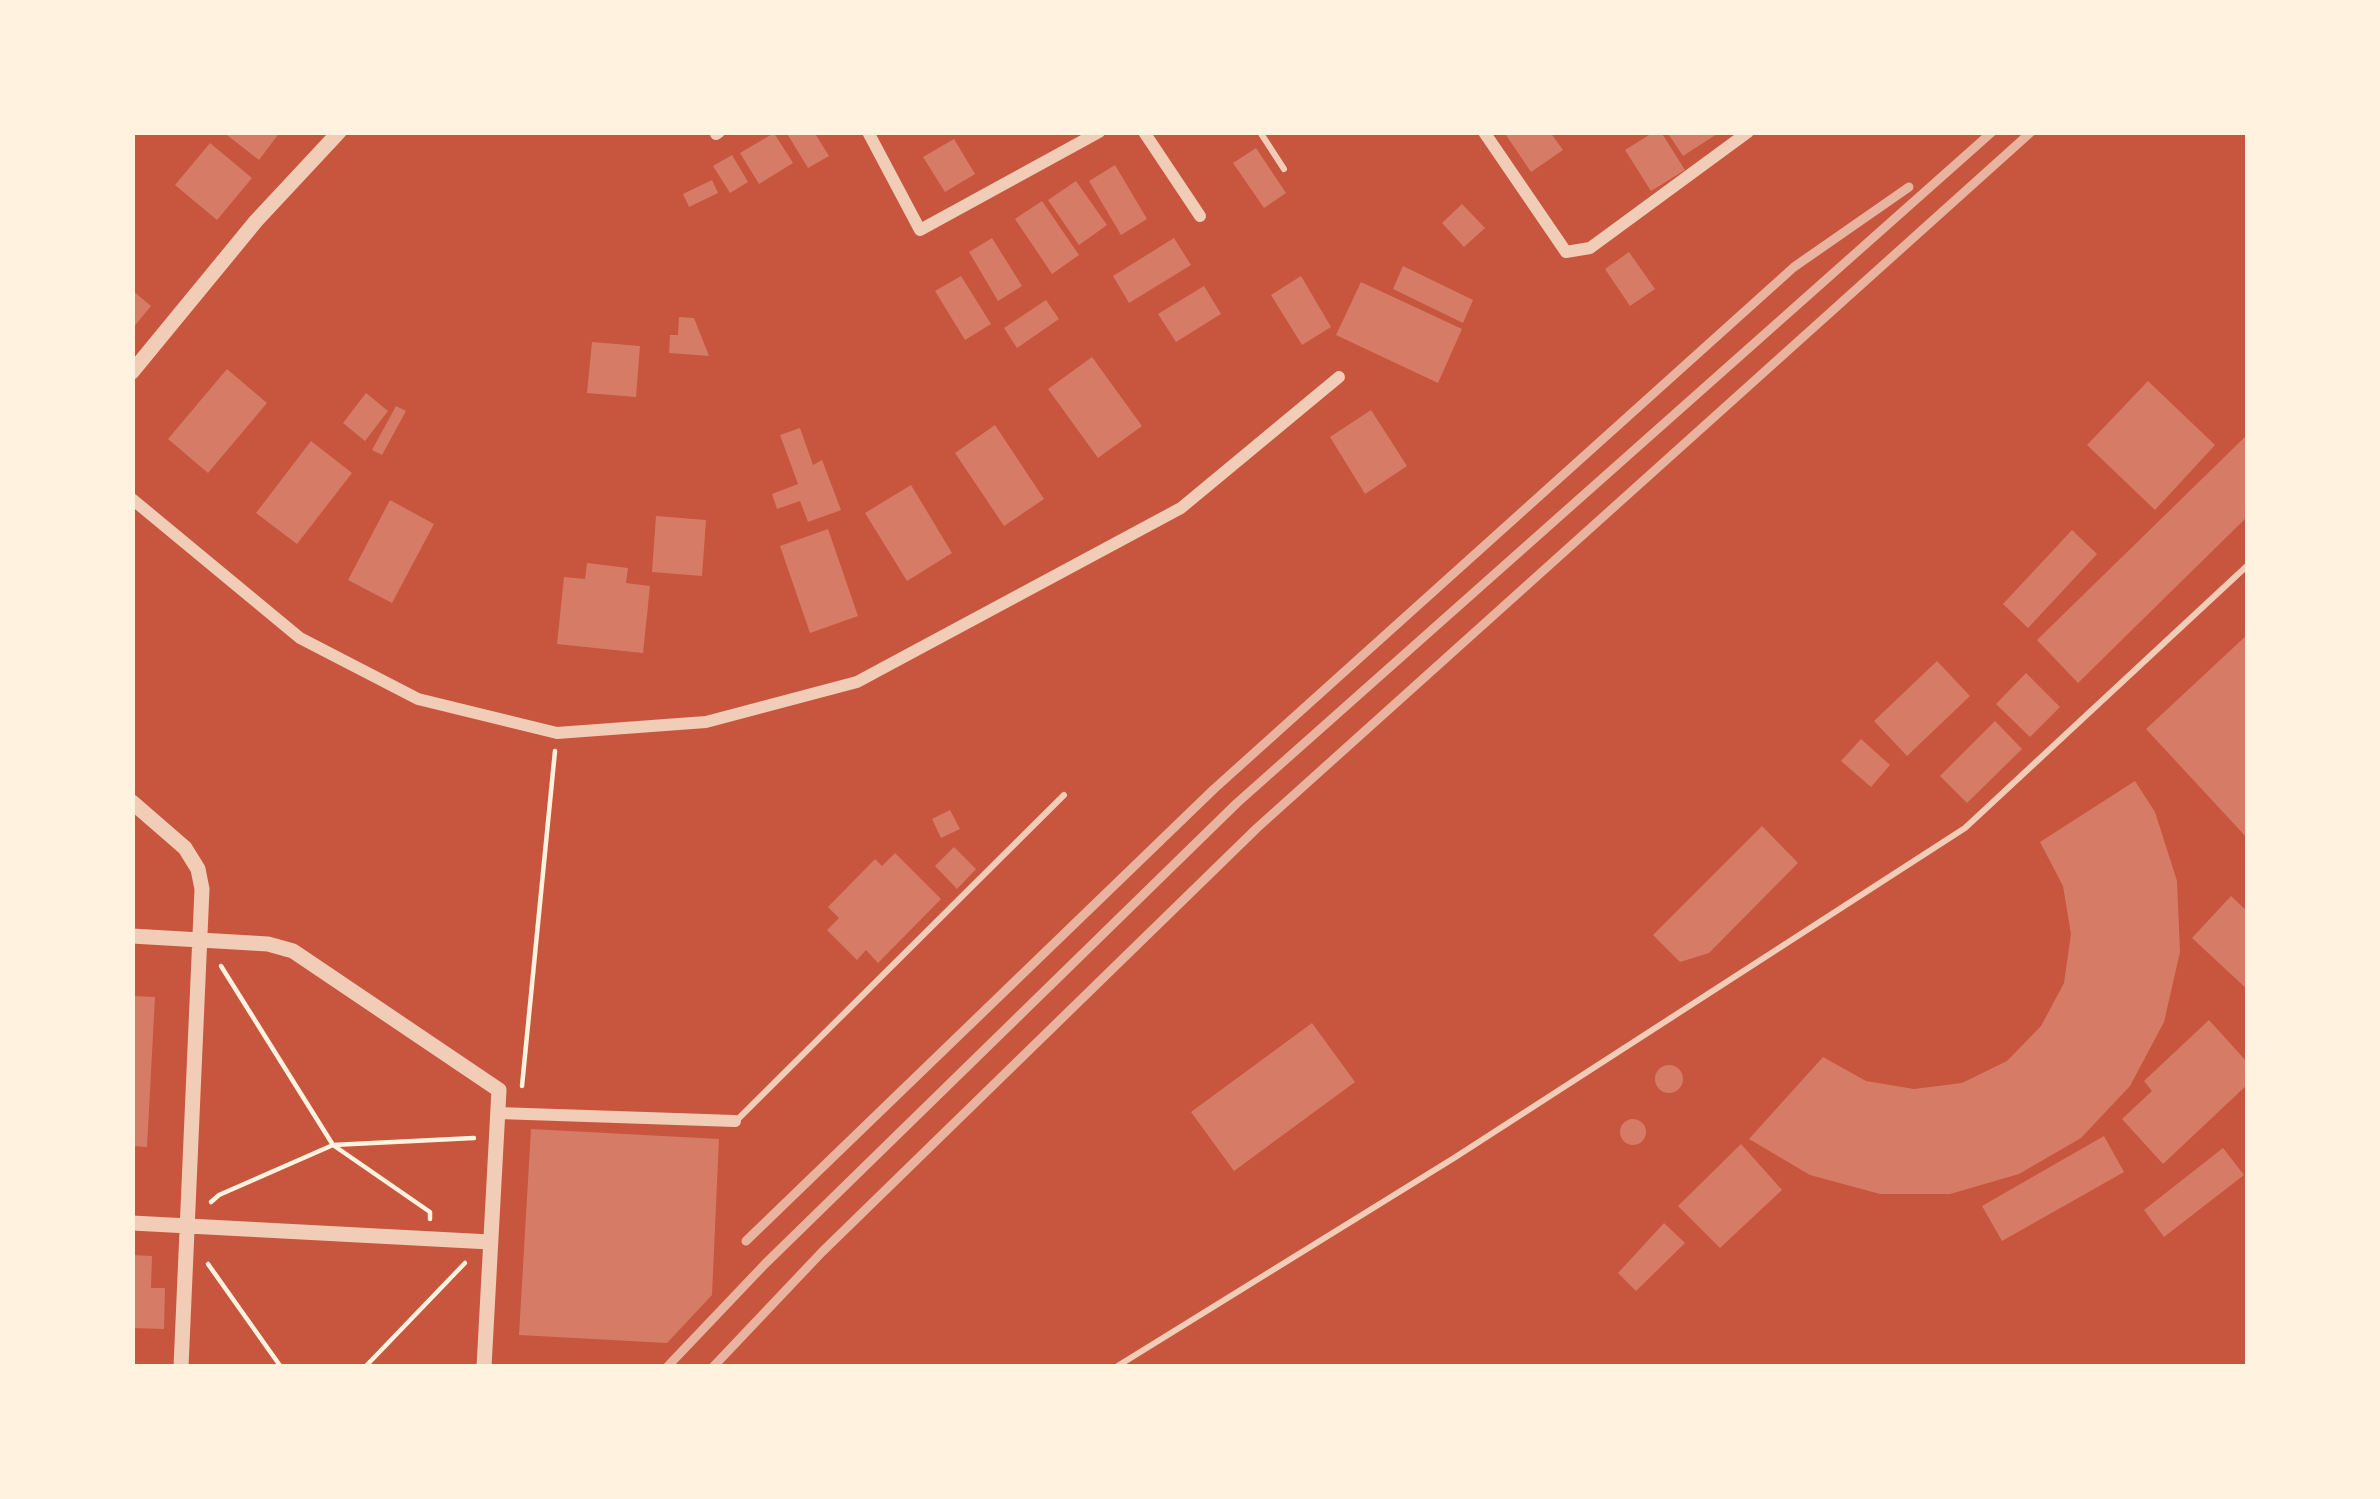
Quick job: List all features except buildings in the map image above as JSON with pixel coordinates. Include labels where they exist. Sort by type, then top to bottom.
[{"type":"street","points":[[132,372],[256,221],[339,132]]},
{"type":"street","points":[[868,132],[920,230],[1099,132]]},
{"type":"street","points":[[1144,132],[1200,216]]},
{"type":"street","points":[[1484,132],[1566,252],[1590,248],[1748,132]]},
{"type":"street","points":[[132,499],[300,638],[418,699],[557,733],[706,722],[857,682],[1181,508],[1339,377]]},
{"type":"street","points":[[132,802],[185,848],[199,868],[202,889],[181,1367]]},
{"type":"street","points":[[132,937],[268,944],[293,950],[499,1090],[484,1367]]},
{"type":"street","points":[[498,1113],[735,1121]]},
{"type":"street","points":[[132,1222],[490,1242]]},
{"type":"lane","points":[[1260,132],[1284,169]]},
{"type":"lane","points":[[1116,1367],[1454,1159],[1965,828],[2248,565]]},
{"type":"lane","points":[[735,1121],[1064,795]]},
{"type":"path","points":[[520,1114],[557,733]]},
{"type":"path","points":[[199,941],[227,972],[333,1145],[430,1212],[431,1237]]},
{"type":"path","points":[[281,1367],[203,1257],[187,1225],[219,1195],[333,1145],[496,1139]]},
{"type":"path","points":[[365,1367],[490,1242]]},
{"type":"railway","points":[[667,1367],[765,1264],[1237,803],[1992,132]]},
{"type":"railway","points":[[713,1367],[822,1252],[1257,828],[2031,132]]},
{"type":"railway","points":[[746,1241],[1214,789],[1794,267],[1909,187]]}]
